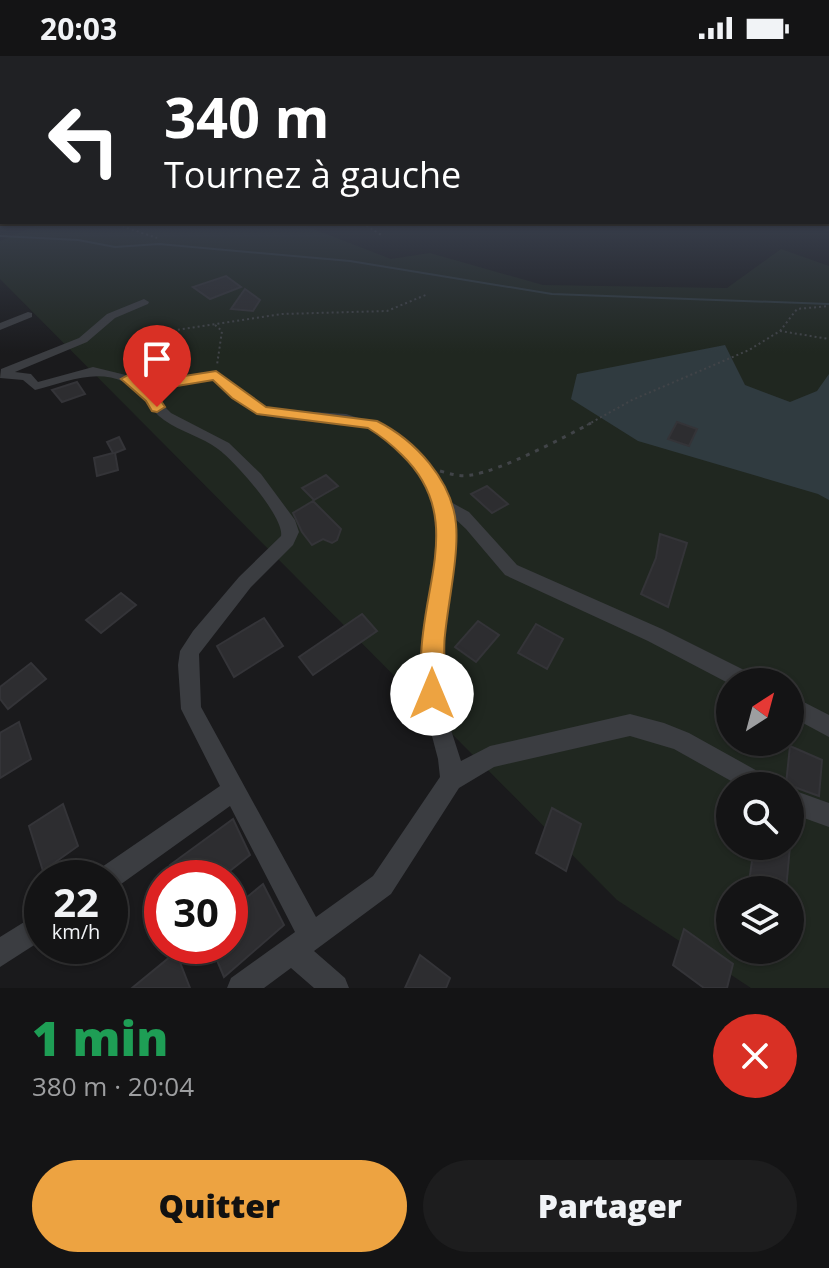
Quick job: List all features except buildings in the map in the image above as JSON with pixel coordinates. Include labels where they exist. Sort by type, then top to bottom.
[{"type":"street","points":[[0,374],[83,340],[111,316],[144,302]]},
{"type":"street","points":[[0,327],[28,315]]},
{"type":"street","points":[[0,374],[27,377],[35,386],[93,371],[165,384],[216,375],[237,395],[262,411],[371,424],[387,432],[424,467],[443,504],[447,545],[432,647],[432,694],[433,710],[450,762],[451,780]]},
{"type":"street","points":[[128,379],[152,399],[166,416],[224,446],[256,478],[289,524],[291,532],[280,550],[245,582],[190,651],[191,709],[234,790],[302,944],[335,988]]},
{"type":"street","points":[[443,504],[466,516],[499,560],[511,570],[655,635],[720,668]]},
{"type":"street","points":[[804,713],[829,726]]},
{"type":"street","points":[[241,988],[382,885],[451,780],[490,757],[630,725],[645,727],[685,744],[736,772]]},
{"type":"street","points":[[128,864],[234,790]]},
{"type":"street","points":[[804,806],[829,815]]},
{"type":"street","points":[[0,953],[24,936]]},
{"type":"path","points":[[163,332],[282,314],[387,311],[428,294]]},
{"type":"path","points":[[424,467],[458,476],[474,475],[558,441],[632,400],[749,350],[780,331],[797,309],[829,306]]},
{"type":"path","points":[[215,325],[222,331],[223,341],[216,375]]},
{"type":"path","points":[[780,331],[829,339]]},
{"type":"shaded area","points":[[0,266],[478,266],[543,285],[727,288],[757,266],[829,266],[829,988],[751,988],[617,900],[0,279]]},
{"type":"shaded area","points":[[725,345],[745,385],[790,402],[817,391],[829,374],[829,500],[818,494],[638,441],[571,399],[577,374]]},
{"type":"waterway","points":[[384,266],[552,294],[829,304]]},
{"type":"route","points":[[157,407],[154,400],[128,379],[165,384],[216,375],[237,395],[262,411],[371,424],[387,432],[424,467],[443,504],[447,527],[432,647],[432,694]]}]
